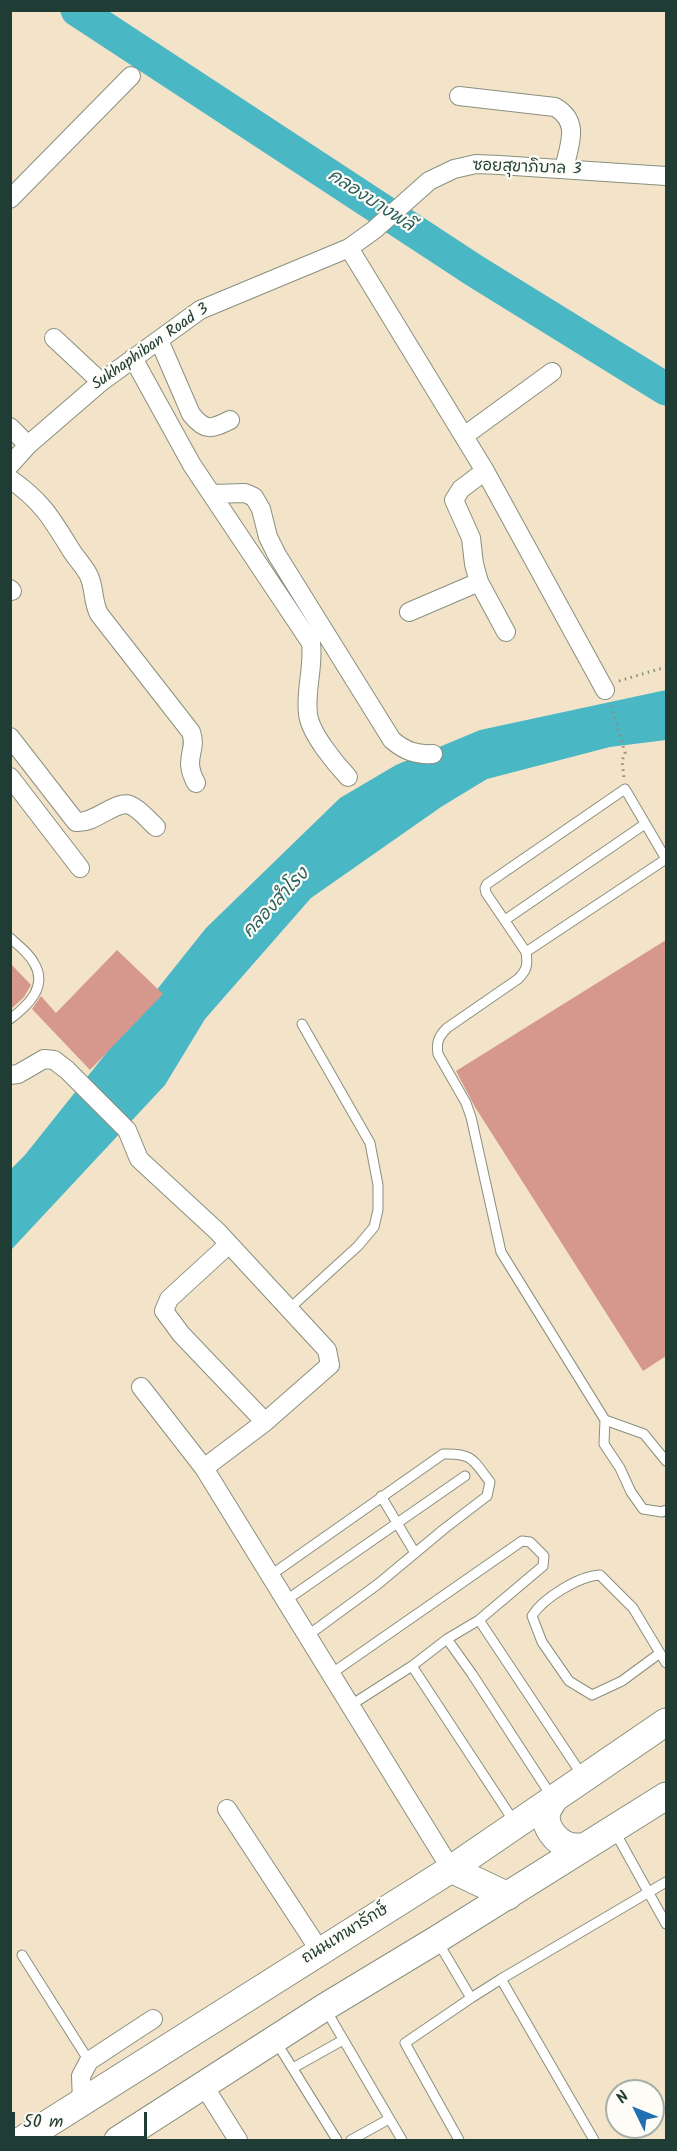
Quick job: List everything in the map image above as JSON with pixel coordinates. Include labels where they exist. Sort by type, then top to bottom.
[{"type":"main road","name":"ถนนเทพารักษ์","points":[[21,2140],[451,1869],[666,1722]]},
{"type":"main road","points":[[118,2140],[325,2007],[508,1896],[666,1796]]},
{"type":"main road","points":[[554,1799],[547,1812],[549,1827],[560,1841],[570,1846],[584,1847]]},
{"type":"main road","points":[[451,1869],[508,1896]]},
{"type":"street","points":[[10,199],[132,76]]},
{"type":"street","points":[[459,96],[555,107],[571,122],[572,131],[564,169]]},
{"type":"street","name":"ซอยสุขาภิบาล 3","points":[[374,230],[429,181],[454,169],[476,164],[666,176]]},
{"type":"street","name":"Sukhaphiban Road 3","points":[[10,465],[28,445],[101,382],[200,310],[349,248],[374,230]]},
{"type":"street","points":[[349,248],[485,471],[605,690]]},
{"type":"street","points":[[54,338],[101,382]]},
{"type":"street","points":[[159,340],[191,414],[198,423],[208,428],[215,428],[230,420]]},
{"type":"street","points":[[133,358],[192,465],[311,644],[313,657],[308,714],[312,727],[348,777]]},
{"type":"street","points":[[464,436],[552,372]]},
{"type":"street","points":[[10,427],[28,445]]},
{"type":"street","points":[[485,471],[462,489],[454,500],[471,538],[479,582],[506,632]]},
{"type":"street","points":[[10,479],[30,493],[58,527],[88,574],[95,608],[190,732],[194,745],[189,756],[189,765],[196,783]]},
{"type":"street","points":[[212,494],[245,493],[254,497],[261,509],[268,537],[281,563],[392,740],[411,752],[422,755],[433,754]]},
{"type":"street","points":[[409,612],[479,582]]},
{"type":"street","points":[[10,737],[76,822],[84,823],[123,804],[132,805],[156,827]]},
{"type":"street","points":[[10,777],[80,868]]},
{"type":"street","points":[[10,1075],[18,1074],[44,1059],[54,1060],[67,1070],[127,1130],[139,1159],[229,1244],[327,1350],[330,1365],[265,1422],[204,1468]]},
{"type":"street","points":[[229,1244],[169,1299],[164,1311],[181,1334],[265,1422]]},
{"type":"street","points":[[141,1387],[204,1468],[451,1869]]},
{"type":"street","points":[[227,1809],[320,1951]]},
{"type":"street","points":[[82,2102],[81,2076],[89,2061],[153,2019]]},
{"type":"street","points":[[204,2086],[238,2140]]},
{"type":"lane","points":[[526,952],[666,859],[625,789],[487,884],[486,893],[526,952],[528,966],[526,972],[518,979],[447,1028],[440,1036],[437,1046],[438,1054],[466,1103],[471,1117],[501,1252],[605,1420],[604,1444],[620,1468],[631,1492],[643,1509],[662,1512],[666,1510]]},
{"type":"lane","points":[[505,920],[645,824]]},
{"type":"lane","points":[[10,938],[34,962],[39,978],[37,992],[10,1019]]},
{"type":"lane","points":[[289,1309],[358,1246],[374,1227],[378,1210],[378,1185],[370,1143],[302,1024]]},
{"type":"lane","points":[[605,1420],[644,1434],[666,1461]]},
{"type":"lane","points":[[271,1575],[443,1454],[460,1454],[471,1458],[490,1482],[487,1496],[378,1584],[307,1636]]},
{"type":"lane","points":[[285,1601],[465,1476]]},
{"type":"lane","points":[[381,1496],[415,1553]]},
{"type":"lane","points":[[338,1669],[522,1540],[530,1542],[544,1556],[543,1566],[479,1620],[447,1639],[412,1666],[351,1705]]},
{"type":"lane","points":[[660,1653],[622,1681],[592,1695],[569,1681],[542,1642],[532,1616],[546,1599],[580,1581],[600,1575],[633,1608],[660,1653],[666,1663]]},
{"type":"lane","points":[[479,1620],[585,1779]]},
{"type":"lane","points":[[447,1639],[554,1799]]},
{"type":"lane","points":[[412,1666],[516,1825]]},
{"type":"lane","points":[[614,1830],[666,1924]]},
{"type":"lane","points":[[459,2140],[405,2043],[501,1979],[666,1882]]},
{"type":"lane","points":[[436,1940],[471,1998]]},
{"type":"lane","points":[[22,1955],[89,2061]]},
{"type":"lane","points":[[501,1979],[594,2140]]},
{"type":"lane","points":[[325,2007],[342,2040],[402,2140]]},
{"type":"lane","points":[[275,2040],[337,2140]]},
{"type":"lane","points":[[293,2068],[342,2040]]},
{"type":"lane","points":[[351,2140],[389,2119]]},
{"type":"path","points":[[625,789],[622,761],[625,753],[605,690],[620,680],[666,667]]},
{"type":"water","name":"คลองสำโรง","points":[[666,690],[666,740],[610,747],[487,779],[441,807],[311,898],[205,1019],[165,1085],[11,1250],[11,1169],[25,1155],[206,928],[340,798],[396,765],[480,730]]},
{"type":"building","points":[[666,940],[666,1356],[643,1371],[475,1107],[456,1071]]},
{"type":"building","points":[[117,950],[163,994],[90,1070],[32,1009],[41,996],[56,1013]]},
{"type":"building","points":[[10,963],[31,985],[24,997],[10,1010]]},
{"type":"waterway","name":"คลองบางพลี","points":[[77,10],[475,271],[666,389]]}]
